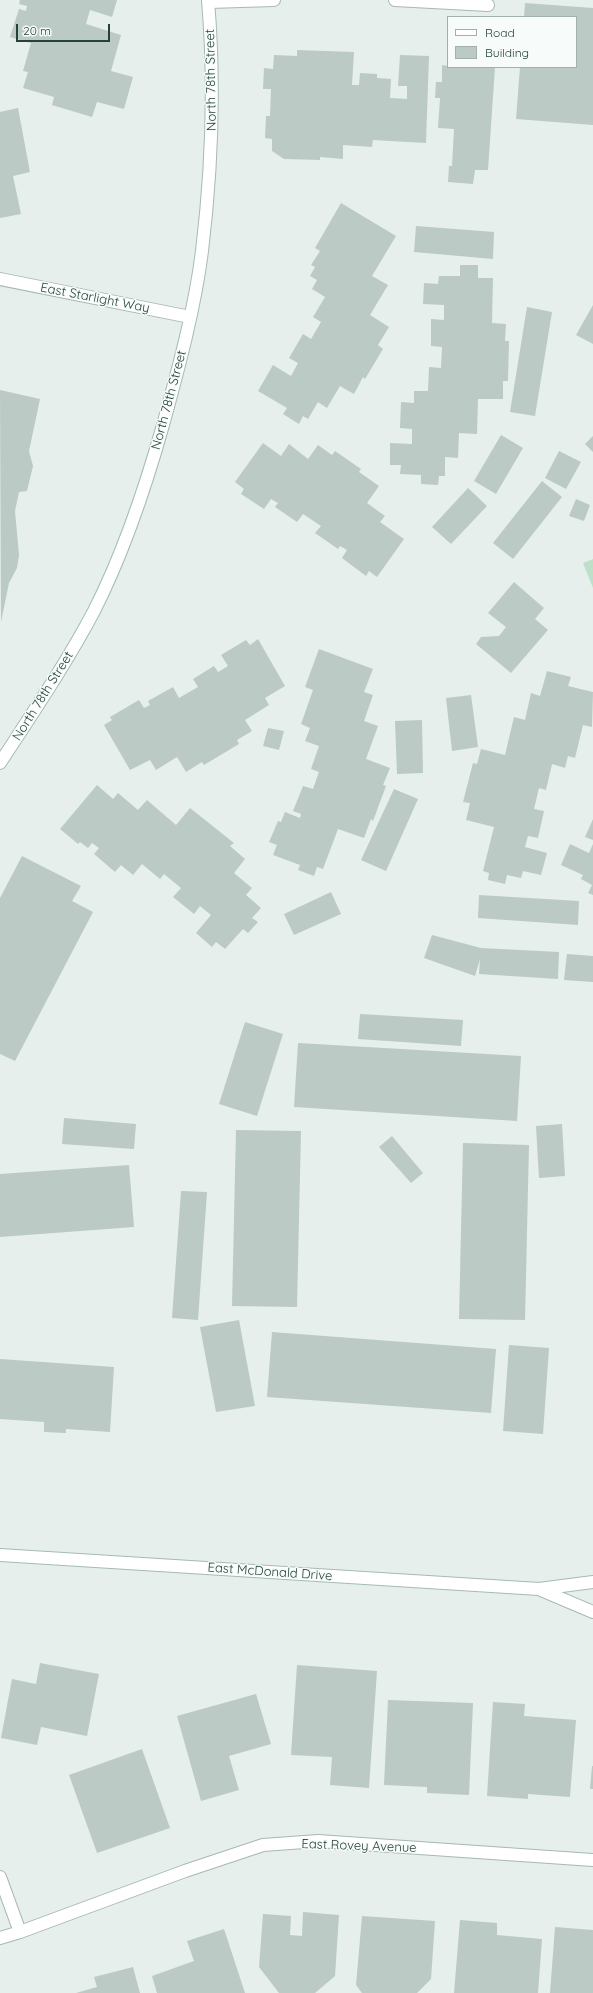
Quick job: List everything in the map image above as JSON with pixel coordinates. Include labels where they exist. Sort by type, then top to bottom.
[{"type":"street","points":[[209,1],[274,0]]},
{"type":"street","points":[[395,0],[488,4]]},
{"type":"street","name":"North 78th Street","points":[[0,763],[59,672],[90,618],[126,541],[153,462],[176,377],[190,317],[202,252],[212,138],[209,1]]},
{"type":"street","name":"East Starlight Way","points":[[0,279],[190,317]]},
{"type":"street","name":"East McDonald Drive","points":[[0,1555],[539,1589],[593,1582]]},
{"type":"street","name":"East McDonald Drive","points":[[539,1589],[593,1612]]},
{"type":"street","name":"East Rovey Avenue","points":[[0,1938],[185,1871],[263,1846],[318,1841],[593,1860]]},
{"type":"street","points":[[0,1877],[20,1932]]},
{"type":"green space","points":[[593,559],[593,588],[583,563]]},
{"type":"building","points":[[20,0],[117,0],[112,17],[90,10],[86,24],[121,35],[111,71],[133,77],[124,109],[97,102],[92,117],[52,105],[54,97],[23,88],[28,72],[23,71],[31,43],[10,37],[19,9],[26,11],[27,6],[19,4]]},
{"type":"building","points":[[525,3],[593,8],[593,125],[516,119],[520,68],[577,68],[577,16],[524,16]]},
{"type":"building","points":[[297,50],[354,52],[352,85],[359,85],[360,73],[377,74],[377,78],[391,79],[390,98],[407,99],[407,86],[398,86],[400,55],[429,56],[426,143],[373,140],[372,147],[343,145],[343,159],[320,157],[320,160],[284,159],[272,151],[272,139],[265,138],[266,116],[270,116],[271,89],[263,89],[264,68],[273,69],[274,55],[297,56]]},
{"type":"building","points":[[442,65],[447,66],[447,68],[495,68],[488,170],[475,170],[473,184],[448,182],[449,166],[452,166],[454,129],[438,128],[440,98],[435,98],[436,82],[442,82]]},
{"type":"building","points":[[18,108],[30,172],[13,176],[21,214],[0,218],[0,112]]},
{"type":"building","points":[[341,203],[396,236],[372,276],[388,285],[370,315],[389,327],[378,345],[383,349],[365,379],[363,377],[354,394],[340,386],[327,408],[318,402],[308,419],[303,416],[299,424],[283,414],[287,408],[258,391],[273,365],[291,376],[298,363],[289,358],[303,334],[311,339],[321,322],[313,317],[325,297],[312,289],[317,280],[310,276],[315,267],[311,265],[320,251],[315,248]]},
{"type":"building","points":[[416,226],[494,232],[493,259],[414,252]]},
{"type":"building","points":[[460,265],[478,265],[478,278],[493,278],[492,323],[506,324],[505,341],[509,341],[508,381],[503,381],[503,399],[478,399],[477,434],[459,433],[458,458],[445,457],[445,476],[439,476],[438,485],[421,484],[421,475],[400,474],[401,465],[390,465],[390,443],[412,444],[412,429],[400,428],[401,402],[414,403],[414,391],[428,391],[429,367],[441,368],[442,347],[431,346],[431,319],[444,320],[444,305],[423,304],[424,283],[438,284],[439,276],[460,276]]},
{"type":"building","points":[[593,305],[593,344],[576,335]]},
{"type":"building","points":[[527,307],[552,312],[535,416],[510,412]]},
{"type":"building","points":[[0,390],[40,399],[29,451],[33,466],[27,491],[19,492],[15,511],[19,555],[17,568],[9,583],[1,622]]},
{"type":"building","points":[[501,435],[523,448],[496,494],[474,481]]},
{"type":"building","points":[[593,436],[593,452],[585,444]]},
{"type":"building","points":[[263,443],[281,456],[289,444],[308,459],[318,445],[332,455],[335,451],[361,469],[359,472],[379,486],[367,503],[385,516],[380,522],[404,539],[377,577],[369,571],[366,576],[342,558],[347,550],[340,546],[338,549],[315,533],[321,526],[303,514],[297,522],[275,507],[278,503],[271,499],[264,509],[241,494],[244,489],[235,482]]},
{"type":"building","points":[[559,451],[581,462],[566,489],[545,478]]},
{"type":"building","points":[[542,481],[562,497],[513,559],[493,543]]},
{"type":"building","points":[[468,488],[487,506],[451,544],[432,527]]},
{"type":"building","points":[[576,499],[590,505],[584,521],[569,516]]},
{"type":"building","points":[[514,582],[544,608],[535,619],[548,630],[511,673],[476,644],[481,637],[499,636],[506,627],[488,613]]},
{"type":"building","points":[[258,639],[285,686],[265,698],[269,705],[245,720],[252,731],[237,740],[239,744],[204,765],[202,762],[186,772],[177,757],[156,770],[150,760],[130,770],[104,725],[112,720],[110,717],[139,700],[144,708],[150,705],[148,701],[173,687],[179,698],[198,687],[193,679],[214,666],[218,672],[228,666],[221,655],[246,640],[250,645]]},
{"type":"building","points":[[319,649],[373,669],[364,692],[373,695],[364,721],[378,726],[366,759],[390,768],[383,785],[386,786],[373,821],[371,819],[364,838],[338,829],[323,869],[317,867],[314,876],[298,870],[300,865],[273,855],[277,845],[269,842],[278,821],[281,822],[285,812],[300,818],[301,814],[293,811],[303,786],[313,789],[319,772],[311,769],[319,746],[305,741],[310,728],[301,724],[313,690],[305,687]]},
{"type":"building","points":[[547,671],[571,677],[568,686],[593,692],[592,727],[583,725],[575,758],[568,756],[565,768],[552,764],[546,790],[539,788],[534,809],[544,811],[538,838],[528,836],[525,847],[547,853],[541,875],[523,871],[521,878],[507,875],[505,884],[488,880],[489,873],[483,871],[494,827],[466,820],[470,803],[463,802],[473,763],[477,764],[481,749],[505,755],[514,717],[525,720],[531,693],[540,696]]},
{"type":"building","points":[[471,695],[478,747],[452,751],[446,698]]},
{"type":"building","points":[[422,720],[423,773],[397,774],[395,721]]},
{"type":"building","points":[[268,728],[284,731],[279,750],[263,746]]},
{"type":"building","points":[[97,785],[113,799],[118,793],[138,810],[147,800],[176,825],[190,808],[234,843],[230,846],[245,859],[234,873],[252,888],[246,895],[261,908],[252,918],[258,922],[248,933],[243,929],[225,949],[216,942],[212,947],[196,933],[211,915],[200,906],[194,914],[173,897],[181,888],[164,874],[160,879],[142,864],[133,875],[121,865],[115,872],[94,854],[99,848],[92,843],[88,848],[80,842],[78,844],[60,829]]},
{"type":"building","points":[[394,789],[418,799],[386,871],[361,860]]},
{"type":"building","points":[[593,819],[593,840],[585,837]]},
{"type":"building","points":[[570,844],[589,853],[593,844],[593,895],[588,893],[592,885],[581,879],[583,875],[561,865]]},
{"type":"building","points":[[22,856],[81,886],[72,901],[93,912],[15,1061],[0,1054],[0,898]]},
{"type":"building","points":[[331,892],[341,914],[294,935],[284,914]]},
{"type":"building","points":[[479,895],[579,901],[578,925],[478,918]]},
{"type":"building","points":[[432,935],[481,948],[559,952],[558,979],[479,974],[480,959],[475,976],[424,958]]},
{"type":"building","points":[[567,954],[593,956],[593,982],[564,980]]},
{"type":"building","points":[[360,1014],[463,1020],[461,1046],[358,1039]]},
{"type":"building","points":[[245,1022],[283,1034],[257,1116],[219,1104]]},
{"type":"building","points":[[298,1043],[521,1056],[517,1121],[294,1107]]},
{"type":"building","points":[[64,1118],[136,1124],[134,1149],[62,1144]]},
{"type":"building","points":[[562,1124],[565,1176],[539,1178],[536,1126]]},
{"type":"building","points":[[236,1130],[301,1131],[297,1307],[232,1306]]},
{"type":"building","points":[[392,1136],[423,1173],[411,1183],[379,1147]]},
{"type":"building","points":[[463,1143],[529,1145],[525,1320],[459,1319]]},
{"type":"building","points":[[129,1165],[134,1227],[0,1237],[0,1174]]},
{"type":"building","points":[[181,1191],[207,1192],[198,1320],[172,1318]]},
{"type":"building","points":[[239,1320],[255,1406],[216,1412],[200,1327]]},
{"type":"building","points":[[272,1332],[496,1349],[491,1413],[267,1397]]},
{"type":"building","points":[[509,1345],[549,1348],[543,1434],[503,1431]]},
{"type":"building","points":[[0,1359],[114,1367],[110,1432],[66,1429],[66,1433],[44,1432],[44,1422],[0,1419]]},
{"type":"building","points":[[40,1663],[99,1674],[87,1736],[41,1727],[37,1745],[1,1738],[12,1679],[36,1684]]},
{"type":"building","points":[[297,1665],[377,1671],[369,1788],[330,1785],[332,1757],[291,1755]]},
{"type":"building","points":[[256,1694],[271,1744],[229,1756],[239,1790],[201,1801],[177,1716]]},
{"type":"building","points":[[388,1700],[473,1703],[469,1795],[427,1793],[427,1787],[384,1785]]},
{"type":"building","points":[[493,1702],[525,1704],[524,1716],[576,1720],[570,1797],[528,1794],[528,1799],[487,1796]]},
{"type":"building","points":[[142,1749],[170,1828],[97,1853],[69,1775]]},
{"type":"building","points":[[592,1766],[593,1789],[590,1789]]},
{"type":"building","points":[[303,1912],[339,1915],[335,1976],[315,1993],[279,1993],[259,1967],[263,1914],[291,1916],[290,1935],[302,1936]]},
{"type":"building","points":[[362,1916],[435,1921],[431,1979],[417,1993],[362,1993],[356,1985]]},
{"type":"building","points":[[460,1920],[497,1923],[497,1935],[542,1939],[538,1993],[454,1993]]},
{"type":"building","points":[[555,1927],[593,1930],[593,1993],[550,1993]]},
{"type":"building","points":[[224,1929],[245,1993],[157,1993],[152,1976],[194,1961],[187,1941]]},
{"type":"building","points":[[133,1967],[140,1993],[76,1993],[97,1987],[94,1977]]}]
